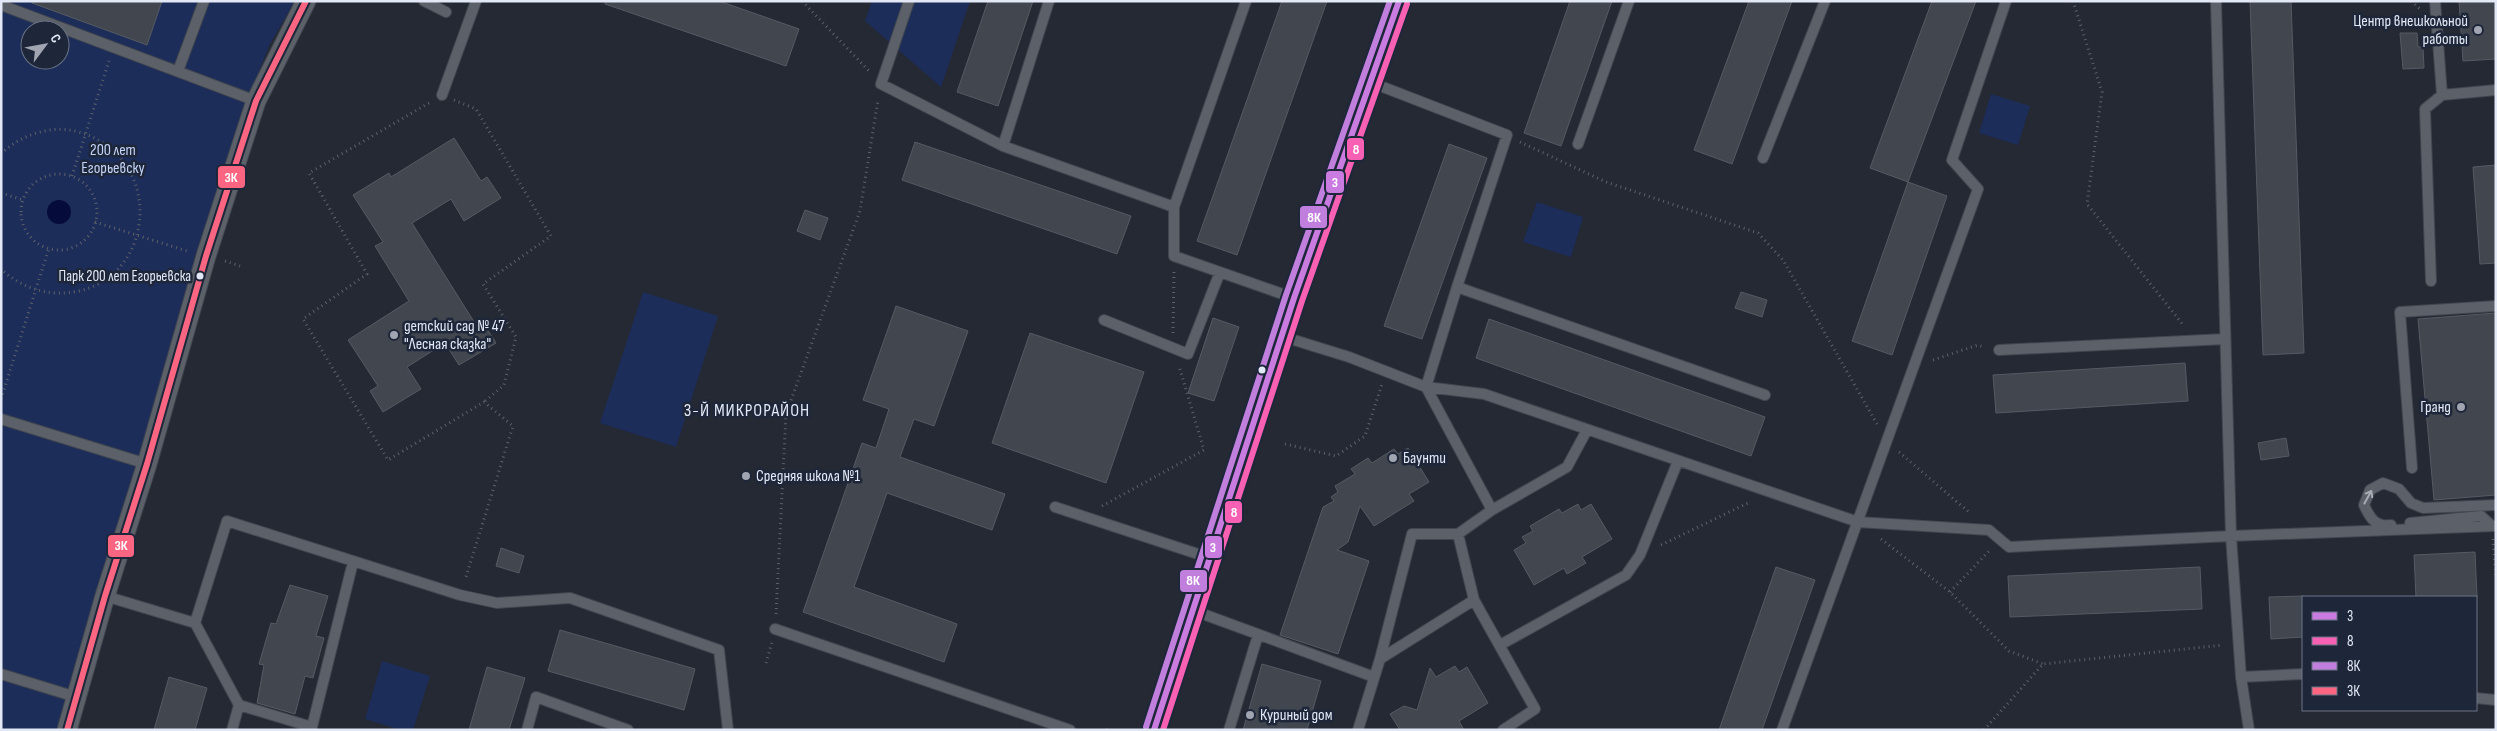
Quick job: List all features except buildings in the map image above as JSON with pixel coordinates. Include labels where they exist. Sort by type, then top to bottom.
[{"type":"street","points":[[67,730],[105,596],[147,464],[206,256],[256,101],[306,1]]},
{"type":"street","points":[[1154,730],[1281,336],[1399,1]]},
{"type":"lane","points":[[178,71],[204,1]]},
{"type":"lane","points":[[424,1],[446,12]]},
{"type":"lane","points":[[442,95],[476,1]]},
{"type":"lane","points":[[909,1],[881,84],[1003,146],[1174,207]]},
{"type":"lane","points":[[1003,146],[1049,1]]},
{"type":"lane","points":[[1246,1],[1174,207],[1174,256],[1294,298]]},
{"type":"lane","points":[[1578,144],[1629,1]]},
{"type":"lane","points":[[1764,158],[1825,1]]},
{"type":"lane","points":[[1782,730],[1978,189],[1952,160],[2006,1]]},
{"type":"lane","points":[[2216,1],[2231,536],[2241,677],[2249,730]]},
{"type":"lane","points":[[2436,1],[2442,95]]},
{"type":"lane","points":[[1,6],[113,46],[256,101]]},
{"type":"lane","points":[[1370,82],[1507,135],[1426,387],[1492,510]]},
{"type":"lane","points":[[2431,281],[2425,109],[2442,95],[2496,90]]},
{"type":"lane","points":[[1104,320],[1188,354],[1220,272]]},
{"type":"lane","points":[[1457,287],[1765,395]]},
{"type":"lane","points":[[2412,468],[2400,312],[2496,306]]},
{"type":"lane","points":[[1281,336],[1426,387],[1484,394],[1858,522],[1989,530],[2009,547],[2494,526]]},
{"type":"lane","points":[[1999,350],[2225,339]]},
{"type":"lane","points":[[1,419],[147,464]]},
{"type":"lane","points":[[1358,730],[1380,659],[1412,534],[1458,534],[1492,510],[1567,467],[1587,430]]},
{"type":"lane","points":[[1500,645],[1626,575],[1640,555],[1678,461]]},
{"type":"lane","points":[[2494,526],[2481,516],[2382,526],[2370,519],[2364,505],[2370,490],[2383,484],[2399,490],[2410,503],[2423,508],[2496,505]]},
{"type":"lane","points":[[1055,507],[1210,558]]},
{"type":"lane","points":[[195,623],[227,521],[460,595],[497,603],[570,598],[719,650],[728,730]]},
{"type":"lane","points":[[1458,534],[1474,600],[1535,709],[1503,730]]},
{"type":"lane","points":[[239,705],[312,727],[353,562]]},
{"type":"lane","points":[[105,596],[195,623],[239,705],[232,730]]},
{"type":"lane","points":[[1380,659],[1474,600]]},
{"type":"lane","points":[[1192,610],[1374,677]]},
{"type":"lane","points":[[776,629],[1070,730]]},
{"type":"lane","points":[[1229,730],[1258,635]]},
{"type":"lane","points":[[1,674],[76,697]]},
{"type":"lane","points":[[2241,677],[2302,674]]},
{"type":"lane","points":[[527,730],[536,696],[628,730]]},
{"type":"lane","points":[[2477,698],[2496,700]]},
{"type":"path","points":[[766,663],[776,629],[786,414],[860,211],[881,84],[802,1]]},
{"type":"path","points":[[2073,1],[2102,92],[2088,204],[2195,340]]},
{"type":"path","points":[[72,176],[113,46]]},
{"type":"path","points":[[442,95],[476,109],[551,236],[483,284],[516,337],[504,385],[484,402],[388,460],[303,319],[367,274],[309,173],[442,95]]},
{"type":"path","points":[[1,154],[16,142],[43,131],[64,130],[85,134],[113,150],[132,174],[141,204],[138,235],[125,261],[98,283],[78,291],[64,293],[36,290],[21,284],[1,269]]},
{"type":"path","points":[[1507,135],[1606,182],[1758,233],[1783,260],[1887,442],[1989,530]]},
{"type":"path","points":[[59,174],[72,176],[84,184],[92,195],[96,208],[95,222],[88,235],[77,244],[64,249],[49,248],[37,242],[24,226],[21,213],[23,200],[29,188],[46,176],[59,174]]},
{"type":"path","points":[[1,193],[23,200]]},
{"type":"path","points":[[95,222],[206,256]]},
{"type":"path","points":[[1,400],[49,248]]},
{"type":"path","points":[[1083,516],[1204,450],[1173,348],[1174,256]]},
{"type":"path","points":[[1914,366],[1978,345],[1999,350]]},
{"type":"path","points":[[1285,444],[1336,456],[1365,436],[1386,372]]},
{"type":"path","points":[[460,595],[513,426],[484,402]]},
{"type":"path","points":[[1640,555],[1770,492]]},
{"type":"path","points":[[1858,522],[1950,592],[2009,651],[2043,664],[2239,643]]},
{"type":"path","points":[[2494,526],[2496,578]]},
{"type":"path","points":[[1950,592],[2000,540]]},
{"type":"path","points":[[1984,730],[2043,664]]},
{"type":"green space","name":"200 лет Егорьевску","points":[[1,1],[295,1],[270,44],[241,116],[60,730],[1,730]]},
{"type":"green space","points":[[872,1],[970,1],[941,87],[865,21]]},
{"type":"green space","points":[[1991,94],[2030,106],[2018,145],[1979,133]]},
{"type":"green space","points":[[1537,202],[1583,217],[1571,257],[1523,242]]},
{"type":"green space","points":[[643,292],[718,316],[676,447],[600,423]]},
{"type":"green space","points":[[382,661],[430,676],[413,730],[401,730],[365,719]]},
{"type":"shaded area","points":[[59,200],[68,203],[71,212],[68,221],[59,224],[50,221],[47,212],[50,203]]},
{"type":"transit line","name":"3К","points":[[67,730],[105,596],[147,464],[206,256],[256,101],[306,1]]},
{"type":"transit line","name":"8К","points":[[1146,727],[1286,295],[1390,1]]},
{"type":"transit line","name":"3","points":[[1154,730],[1294,298],[1399,1]]},
{"type":"transit line","name":"8","points":[[1163,730],[1302,301],[1407,4]]},
{"type":"place","name":"Центр внешкольной работы","points":[[2478,30]]},
{"type":"place","name":"Парк 200 лет Егорьевска","points":[[200,276]]},
{"type":"place","name":"детский сад № 47 \"Лесная сказка\"","points":[[394,335]]},
{"type":"place","name":"Гранд","points":[[2461,407]]},
{"type":"place","name":"Баунти","points":[[1393,458]]},
{"type":"place","name":"Средняя школа №1","points":[[746,476]]},
{"type":"place","name":"Куриный дом","points":[[1250,715]]},
{"type":"district","name":"3-Й МИКРОРАЙОН","points":[[747,410]]}]
